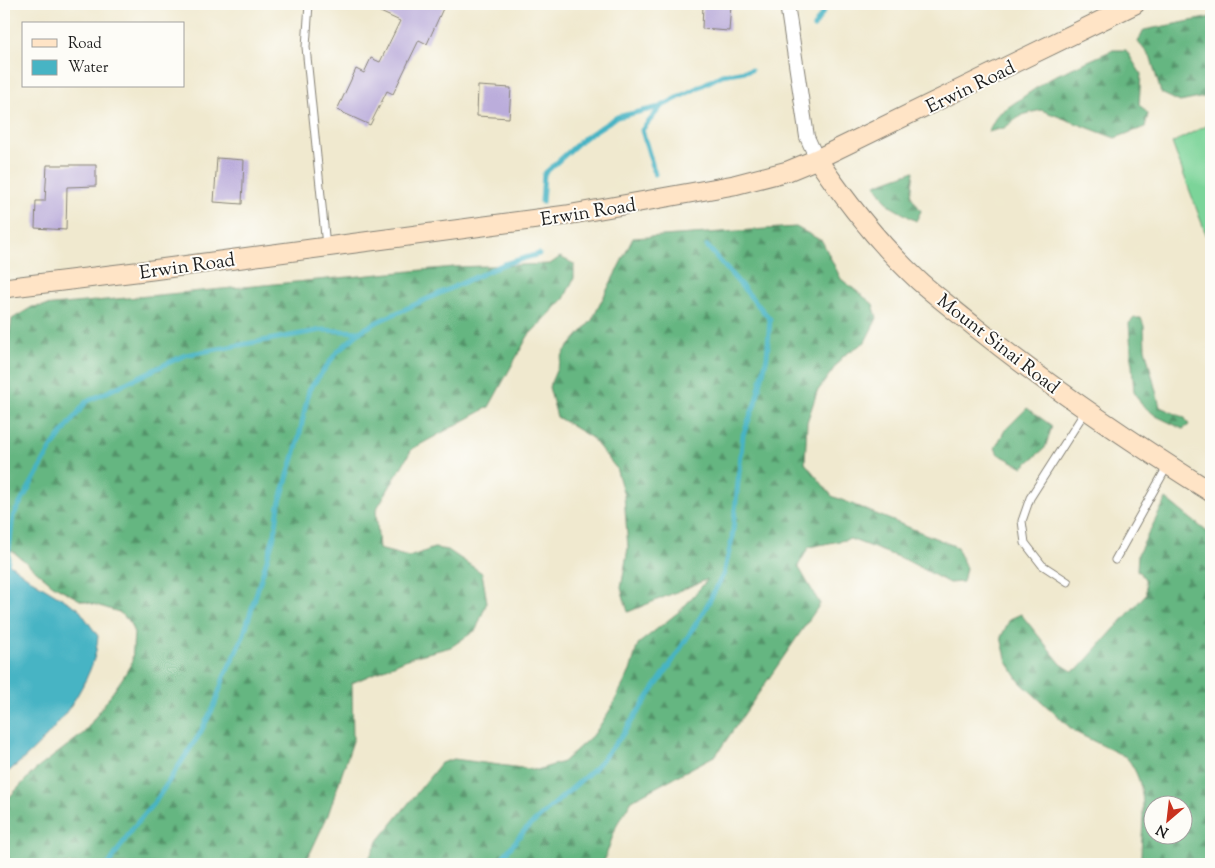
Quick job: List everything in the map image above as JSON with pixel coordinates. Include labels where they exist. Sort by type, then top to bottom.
[{"type":"main road","name":"Erwin Road","points":[[4,288],[558,217],[639,204],[763,179],[818,159],[1135,4]]},
{"type":"main road","name":"Mount Sinai Road","points":[[818,159],[846,201],[880,241],[919,281],[1004,350],[1086,409],[1211,492]]},
{"type":"street","points":[[787,4],[807,137],[818,159]]},
{"type":"lane","points":[[309,4],[306,47],[326,246]]},
{"type":"lane","points":[[1068,582],[1042,565],[1025,543],[1022,521],[1030,498],[1086,409]]},
{"type":"lane","points":[[1115,560],[1168,464]]},
{"type":"green space","points":[[1211,17],[1211,87],[1204,97],[1180,102],[1161,93],[1151,58],[1138,42],[1144,30]]},
{"type":"green space","points":[[1113,50],[1126,50],[1141,74],[1139,104],[1148,114],[1145,127],[1115,138],[1041,110],[1022,115],[1004,128],[988,132],[997,115],[1052,77]]},
{"type":"green space","points":[[1211,123],[1211,248],[1172,143]]},
{"type":"green space","points":[[914,171],[911,196],[921,211],[916,221],[890,206],[875,185]]},
{"type":"green space","points":[[796,227],[822,241],[841,279],[873,304],[877,318],[865,342],[843,356],[817,392],[807,422],[805,463],[832,496],[957,547],[966,568],[963,582],[949,583],[906,560],[850,539],[809,547],[798,566],[820,604],[716,755],[632,800],[617,824],[603,864],[366,864],[378,841],[441,763],[454,759],[537,770],[563,762],[595,733],[610,710],[630,671],[638,644],[681,610],[708,579],[628,612],[621,588],[628,548],[624,495],[616,468],[592,438],[557,417],[549,387],[564,352],[592,320],[633,238]]},
{"type":"green space","points":[[560,257],[574,264],[574,278],[564,299],[528,336],[489,407],[412,449],[376,510],[379,549],[409,557],[434,548],[448,550],[482,573],[487,602],[476,630],[451,647],[412,657],[352,683],[353,741],[328,815],[305,864],[4,864],[4,803],[34,771],[84,733],[132,662],[134,633],[129,621],[119,612],[80,600],[53,585],[4,544],[4,368],[12,319],[32,307],[454,267],[550,264]]},
{"type":"green space","points":[[1134,318],[1141,318],[1144,326],[1145,348],[1160,407],[1185,418],[1189,425],[1183,429],[1156,416],[1141,404],[1134,392],[1129,323]]},
{"type":"green space","points":[[1027,408],[1052,426],[1045,448],[1023,467],[998,454],[995,448],[1005,430]]},
{"type":"green space","points":[[1166,499],[1211,535],[1211,859],[1209,864],[1139,864],[1142,836],[1142,846],[1192,846],[1192,796],[1142,796],[1139,779],[1126,757],[1075,732],[1020,682],[1007,662],[1001,637],[1010,619],[1021,614],[1061,664],[1072,671],[1079,668],[1146,594],[1145,579],[1137,570],[1138,554]]},
{"type":"water","points":[[4,562],[7,562],[30,579],[78,608],[98,636],[93,662],[78,695],[68,710],[44,739],[4,775]]},
{"type":"building","points":[[363,4],[445,4],[427,44],[419,40],[393,94],[387,91],[370,125],[337,110],[356,69],[364,73],[371,58],[380,62],[400,21]]},
{"type":"building","points":[[703,4],[731,4],[729,31],[702,29]]},
{"type":"building","points":[[478,86],[511,88],[509,118],[477,116]]},
{"type":"building","points":[[217,158],[244,160],[242,204],[214,202]]},
{"type":"building","points":[[47,165],[96,165],[96,186],[67,187],[66,230],[35,228],[36,201],[45,201]]},
{"type":"waterway","points":[[814,27],[828,4]]},
{"type":"waterway","points":[[542,202],[544,174],[584,138],[617,117],[660,107],[722,75],[751,70]]},
{"type":"waterway","points":[[655,174],[642,130],[660,108]]},
{"type":"waterway","points":[[497,864],[524,831],[596,767],[620,738],[670,665],[704,611],[724,573],[732,539],[743,435],[756,401],[767,357],[770,319],[707,246]]},
{"type":"waterway","points":[[109,864],[132,829],[157,799],[199,735],[215,704],[224,677],[243,637],[275,533],[279,505],[298,442],[309,390],[337,352],[361,331],[504,264],[539,254]]},
{"type":"waterway","points":[[7,567],[13,516],[52,447],[86,402],[185,355],[322,330],[360,332]]}]
